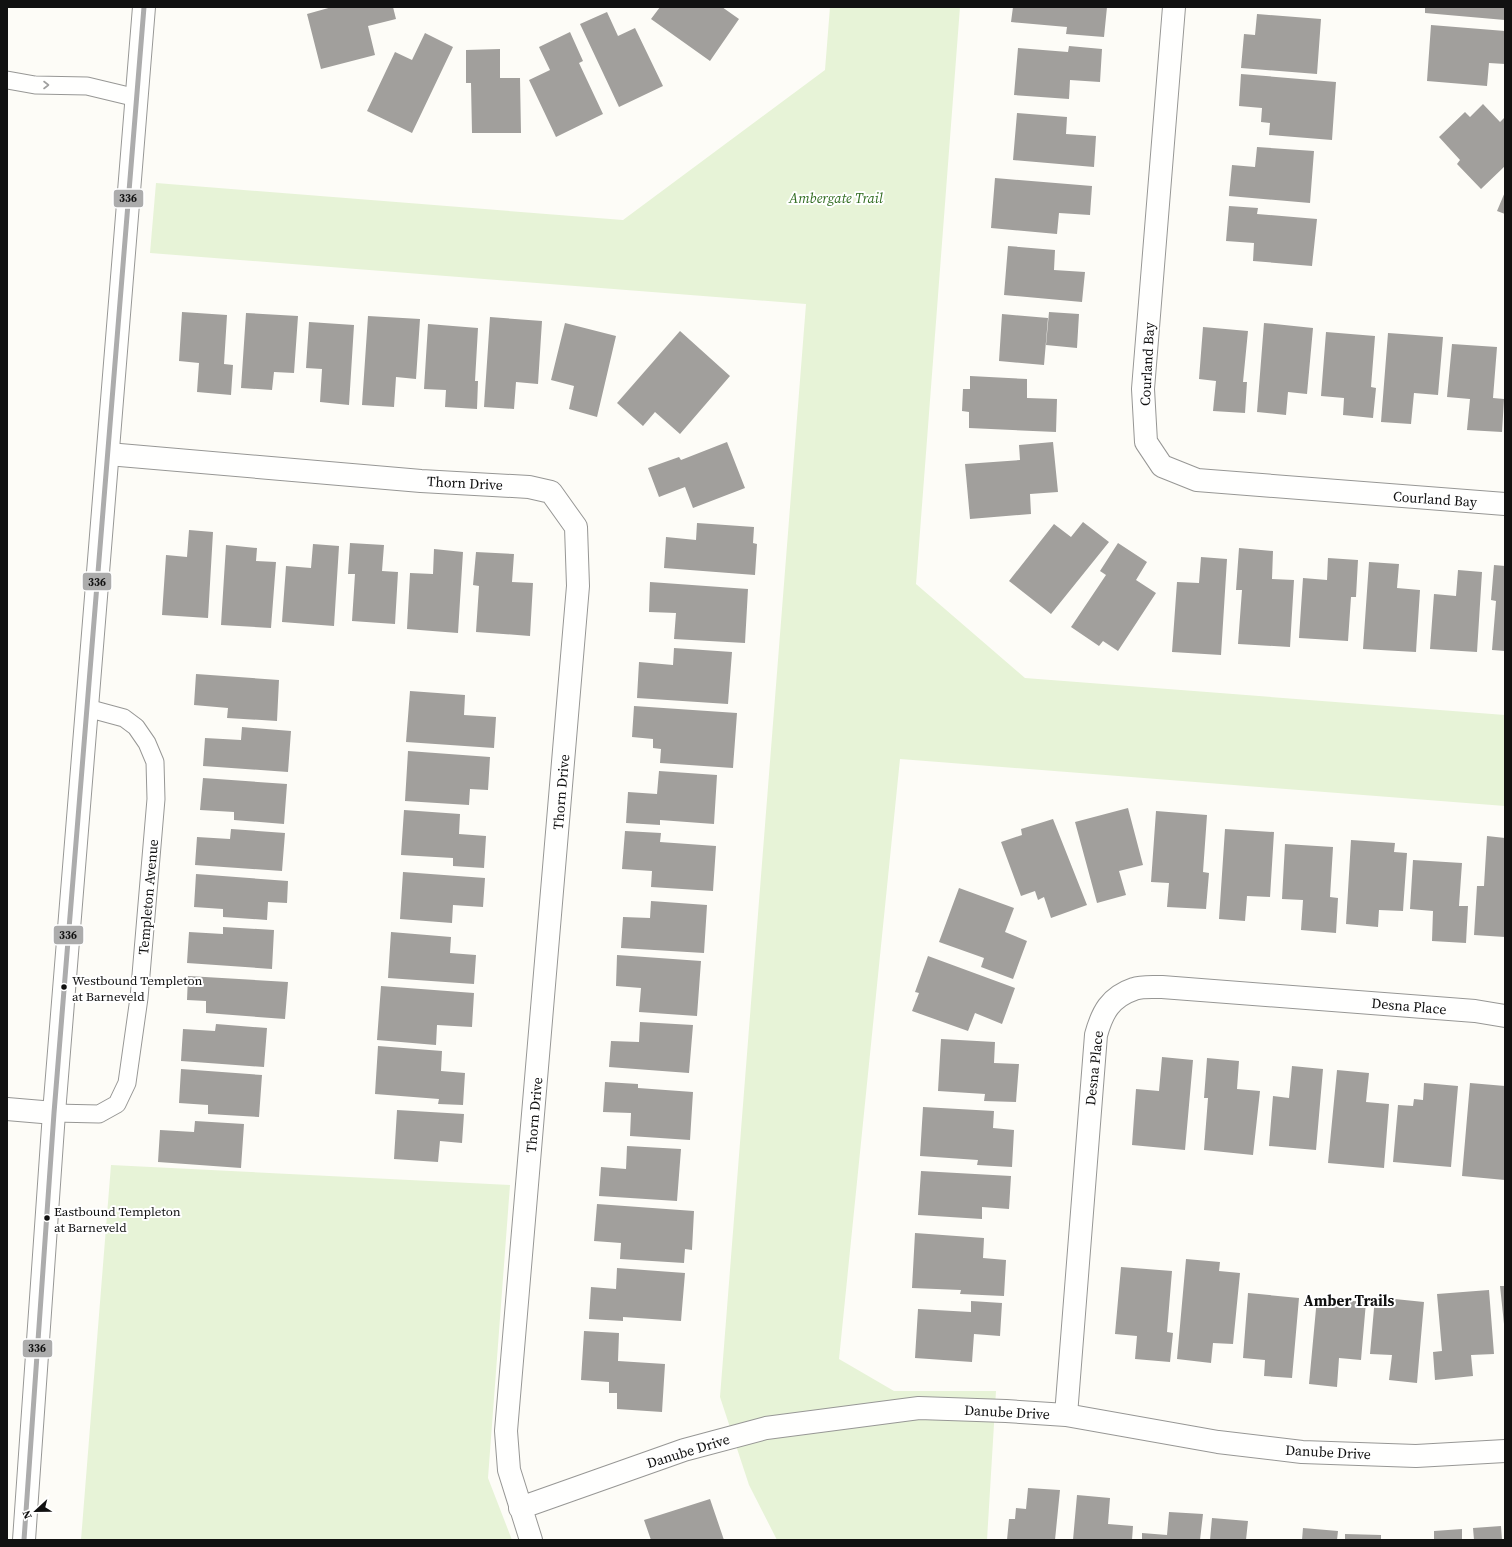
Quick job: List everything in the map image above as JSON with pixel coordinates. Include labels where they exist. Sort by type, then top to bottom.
[{"type":"street","points":[[24,1540],[54,1113],[144,7]]},
{"type":"street","name":"Courland Bay","points":[[1174,7],[1143,389],[1146,442],[1162,466],[1197,480],[1505,504]]},
{"type":"street","name":"Thorn Drive","points":[[108,454],[422,481],[529,487],[552,492],[576,527],[578,586],[506,1431],[509,1470],[531,1540]]},
{"type":"street","name":"Desna Place","points":[[1066,1415],[1096,1035],[1102,1014],[1110,1004],[1134,989],[1162,987],[1475,1011],[1505,1016]]},
{"type":"street","points":[[7,1109],[54,1113]]},
{"type":"street","name":"Danube Drive","points":[[520,1508],[684,1450],[766,1428],[919,1408],[1066,1415],[1218,1442],[1302,1452],[1416,1456],[1505,1451]]},
{"type":"lane","points":[[7,80],[35,86],[87,86],[137,98]]},
{"type":"lane","name":"Templeton Avenue","points":[[54,1113],[99,1114],[117,1104],[127,1083],[139,998],[156,799],[155,762],[147,743],[136,727],[124,718],[87,708]]},
{"type":"green space","name":"Ambergate Trail","points":[[830,7],[960,7],[916,584],[1025,678],[1505,715],[1505,806],[900,759],[839,1359],[894,1391],[996,1391],[987,1540],[777,1540],[749,1485],[720,1397],[806,304],[150,253],[156,183],[623,220],[825,70]]},
{"type":"green space","points":[[111,1165],[510,1185],[488,1478],[512,1540],[81,1540]]},
{"type":"building","points":[[332,7],[393,7],[396,19],[368,26],[375,55],[321,69],[307,14]]},
{"type":"building","points":[[660,7],[722,7],[739,19],[710,61],[651,19]]},
{"type":"building","points":[[1013,7],[1107,7],[1104,37],[1066,34],[1067,27],[1011,22]]},
{"type":"building","points":[[1425,7],[1505,7],[1505,20],[1425,13]]},
{"type":"building","points":[[607,12],[618,36],[635,28],[663,86],[619,107],[580,24]]},
{"type":"building","points":[[1257,14],[1321,19],[1317,74],[1241,68],[1244,34],[1255,35]]},
{"type":"building","points":[[1431,25],[1505,31],[1505,64],[1489,63],[1487,86],[1427,81]]},
{"type":"building","points":[[570,32],[583,61],[579,63],[603,114],[556,137],[529,80],[550,70],[539,47]]},
{"type":"building","points":[[425,33],[453,47],[412,133],[367,111],[395,52],[412,60]]},
{"type":"building","points":[[1069,46],[1102,49],[1100,82],[1070,80],[1069,99],[1014,95],[1018,48],[1068,52]]},
{"type":"building","points":[[500,49],[500,78],[520,78],[521,133],[472,133],[471,83],[466,83],[466,50]]},
{"type":"building","points":[[1241,74],[1336,82],[1332,140],[1269,135],[1270,123],[1261,122],[1262,108],[1239,106]]},
{"type":"building","points":[[1483,104],[1500,122],[1505,117],[1505,166],[1481,189],[1457,164],[1460,160],[1439,137],[1465,112],[1470,117]]},
{"type":"building","points":[[1017,113],[1067,117],[1066,134],[1096,136],[1094,167],[1013,160]]},
{"type":"building","points":[[1257,147],[1314,151],[1310,203],[1229,196],[1232,165],[1255,167]]},
{"type":"building","points":[[995,178],[1092,186],[1090,215],[1059,213],[1057,234],[991,228]]},
{"type":"building","points":[[1505,192],[1505,214],[1497,211]]},
{"type":"building","points":[[1229,206],[1258,208],[1257,214],[1317,219],[1312,266],[1253,261],[1254,243],[1226,241]]},
{"type":"building","points":[[1008,246],[1055,250],[1054,270],[1085,272],[1082,302],[1004,295]]},
{"type":"building","points":[[182,312],[227,315],[224,364],[233,365],[231,395],[197,392],[199,363],[179,361]]},
{"type":"building","points":[[1049,312],[1079,314],[1077,348],[1046,345]]},
{"type":"building","points":[[246,313],[298,316],[294,373],[274,372],[272,390],[241,388]]},
{"type":"building","points":[[1002,314],[1048,318],[1044,365],[999,361]]},
{"type":"building","points":[[368,316],[420,319],[416,379],[396,377],[394,407],[362,405]]},
{"type":"building","points":[[490,317],[542,321],[538,384],[516,382],[514,409],[484,407]]},
{"type":"building","points":[[309,322],[354,325],[349,405],[320,402],[322,369],[306,368]]},
{"type":"building","points":[[565,323],[616,336],[597,417],[569,409],[574,386],[551,380]]},
{"type":"building","points":[[1264,323],[1313,328],[1307,394],[1288,392],[1286,415],[1257,412]]},
{"type":"building","points":[[428,324],[478,328],[475,381],[478,381],[477,409],[445,407],[446,390],[424,389]]},
{"type":"building","points":[[1203,327],[1248,331],[1243,382],[1247,382],[1245,413],[1213,411],[1216,381],[1199,379]]},
{"type":"building","points":[[680,331],[730,376],[680,434],[655,412],[643,426],[617,403]]},
{"type":"building","points":[[1326,332],[1375,336],[1371,387],[1376,388],[1373,418],[1343,415],[1344,398],[1321,396]]},
{"type":"building","points":[[1388,333],[1443,337],[1438,395],[1414,393],[1411,424],[1381,422]]},
{"type":"building","points":[[1452,344],[1497,347],[1493,398],[1504,399],[1502,432],[1467,430],[1470,399],[1447,397]]},
{"type":"building","points":[[970,376],[1027,379],[1027,398],[1057,399],[1056,432],[969,428],[969,412],[962,411],[963,389],[970,389]]},
{"type":"building","points":[[727,442],[745,488],[693,508],[685,487],[659,497],[648,468],[679,457],[681,460]]},
{"type":"building","points":[[1053,442],[1058,492],[1030,494],[1031,514],[970,519],[965,464],[1020,460],[1019,445]]},
{"type":"building","points":[[1083,522],[1109,542],[1051,614],[1009,581],[1054,524],[1071,537]]},
{"type":"building","points":[[697,523],[754,527],[753,543],[757,544],[755,575],[664,568],[666,537],[696,540]]},
{"type":"building","points":[[189,530],[213,532],[208,618],[162,615],[166,555],[187,557]]},
{"type":"building","points":[[350,543],[384,545],[382,571],[398,572],[395,624],[352,621],[355,574],[348,574]]},
{"type":"building","points":[[1118,543],[1147,562],[1136,580],[1156,593],[1118,651],[1103,641],[1099,646],[1071,627],[1106,575],[1100,571]]},
{"type":"building","points":[[313,544],[339,546],[334,626],[282,622],[286,566],[311,568]]},
{"type":"building","points":[[226,545],[257,548],[256,561],[276,562],[271,628],[221,625]]},
{"type":"building","points":[[1239,548],[1273,551],[1272,579],[1294,580],[1290,647],[1238,644],[1242,590],[1236,590]]},
{"type":"building","points":[[434,549],[463,552],[458,633],[407,629],[410,573],[433,574]]},
{"type":"building","points":[[476,552],[514,554],[512,582],[533,583],[530,636],[476,632],[479,586],[473,585]]},
{"type":"building","points":[[1201,557],[1227,559],[1221,655],[1172,652],[1177,582],[1199,583]]},
{"type":"building","points":[[1328,558],[1358,560],[1356,597],[1351,597],[1348,641],[1299,638],[1303,578],[1327,580]]},
{"type":"building","points":[[1369,562],[1399,564],[1397,588],[1420,590],[1416,652],[1363,649]]},
{"type":"building","points":[[1494,565],[1505,566],[1505,651],[1492,650],[1496,601],[1491,600]]},
{"type":"building","points":[[1458,570],[1482,572],[1477,652],[1430,649],[1434,594],[1456,596]]},
{"type":"building","points":[[650,582],[748,589],[745,643],[674,639],[676,613],[649,612]]},
{"type":"building","points":[[674,648],[732,652],[728,704],[637,698],[639,662],[673,665]]},
{"type":"building","points":[[196,674],[279,680],[277,721],[227,718],[228,708],[194,705]]},
{"type":"building","points":[[410,691],[465,695],[464,715],[496,717],[494,748],[406,742]]},
{"type":"building","points":[[634,706],[737,713],[733,768],[660,763],[661,749],[653,748],[653,739],[632,737]]},
{"type":"building","points":[[242,727],[291,731],[288,772],[203,766],[205,738],[241,740]]},
{"type":"building","points":[[408,751],[490,757],[488,790],[470,789],[469,805],[405,801]]},
{"type":"building","points":[[659,771],[717,775],[714,824],[660,820],[660,825],[626,823],[628,792],[657,794]]},
{"type":"building","points":[[203,778],[287,784],[284,824],[234,820],[234,812],[200,810]]},
{"type":"building","points":[[1128,808],[1143,865],[1119,871],[1126,895],[1097,903],[1075,822]]},
{"type":"building","points":[[404,810],[460,814],[459,834],[486,836],[484,868],[453,866],[453,858],[401,855]]},
{"type":"building","points":[[1156,811],[1207,815],[1203,872],[1209,873],[1206,909],[1167,907],[1169,883],[1151,882]]},
{"type":"building","points":[[1053,819],[1087,905],[1051,918],[1044,897],[1038,900],[1035,891],[1021,896],[1001,842],[1022,835],[1021,829]]},
{"type":"building","points":[[231,829],[285,833],[282,871],[195,865],[197,837],[230,839]]},
{"type":"building","points":[[1225,829],[1274,832],[1270,897],[1247,896],[1245,921],[1219,919]]},
{"type":"building","points":[[625,831],[661,833],[660,842],[716,846],[713,891],[651,887],[652,871],[622,869]]},
{"type":"building","points":[[1487,836],[1505,838],[1505,937],[1474,935],[1477,886],[1484,886]]},
{"type":"building","points":[[1351,840],[1395,843],[1394,852],[1407,853],[1403,911],[1379,910],[1378,927],[1346,924]]},
{"type":"building","points":[[1285,844],[1333,847],[1330,897],[1338,898],[1336,933],[1301,930],[1303,900],[1282,899]]},
{"type":"building","points":[[1413,860],[1462,863],[1459,906],[1468,906],[1466,943],[1432,941],[1433,911],[1410,909]]},
{"type":"building","points":[[403,872],[485,878],[483,907],[453,905],[452,923],[400,919]]},
{"type":"building","points":[[196,874],[288,881],[287,903],[268,902],[267,920],[223,917],[223,909],[194,907]]},
{"type":"building","points":[[959,888],[1014,908],[1005,932],[1027,941],[1013,979],[981,967],[984,958],[939,942]]},
{"type":"building","points":[[651,901],[707,905],[704,953],[621,948],[623,917],[650,918]]},
{"type":"building","points":[[223,927],[274,930],[272,969],[187,963],[189,932],[223,934]]},
{"type":"building","points":[[391,932],[451,937],[450,953],[476,955],[474,984],[388,978]]},
{"type":"building","points":[[617,955],[701,961],[697,1016],[639,1012],[641,988],[616,986]]},
{"type":"building","points":[[928,956],[1015,988],[1002,1024],[975,1013],[968,1031],[912,1011],[919,993],[915,992]]},
{"type":"building","points":[[188,976],[288,982],[285,1019],[206,1013],[206,1001],[187,1000]]},
{"type":"building","points":[[381,986],[474,993],[472,1027],[437,1025],[436,1045],[377,1040]]},
{"type":"building","points":[[640,1022],[693,1025],[689,1073],[609,1067],[611,1041],[639,1042]]},
{"type":"building","points":[[216,1024],[267,1028],[264,1067],[181,1061],[183,1029],[215,1031]]},
{"type":"building","points":[[941,1039],[995,1042],[994,1063],[1019,1064],[1016,1102],[984,1101],[985,1094],[938,1091]]},
{"type":"building","points":[[378,1046],[442,1051],[441,1071],[465,1073],[463,1105],[438,1104],[439,1099],[375,1094]]},
{"type":"building","points":[[1162,1057],[1193,1060],[1185,1150],[1132,1145],[1136,1089],[1159,1091]]},
{"type":"building","points":[[1207,1058],[1239,1061],[1237,1089],[1260,1091],[1253,1155],[1204,1150],[1208,1098],[1204,1098]]},
{"type":"building","points":[[1292,1066],[1323,1069],[1316,1150],[1269,1146],[1273,1096],[1289,1098]]},
{"type":"building","points":[[181,1069],[262,1075],[259,1117],[208,1114],[208,1105],[179,1103]]},
{"type":"building","points":[[1337,1070],[1369,1073],[1366,1102],[1389,1104],[1384,1168],[1328,1163]]},
{"type":"building","points":[[605,1082],[638,1084],[638,1088],[693,1092],[690,1140],[630,1136],[631,1113],[603,1112]]},
{"type":"building","points":[[1424,1083],[1458,1086],[1451,1167],[1393,1162],[1398,1105],[1413,1106],[1414,1099],[1423,1100]]},
{"type":"building","points":[[1470,1083],[1505,1086],[1505,1180],[1462,1176]]},
{"type":"building","points":[[923,1107],[994,1111],[993,1128],[1014,1130],[1012,1167],[977,1165],[978,1160],[920,1156]]},
{"type":"building","points":[[397,1110],[464,1114],[462,1143],[440,1141],[438,1162],[394,1159]]},
{"type":"building","points":[[195,1121],[244,1124],[241,1168],[158,1162],[160,1130],[194,1132]]},
{"type":"building","points":[[627,1146],[681,1149],[677,1201],[599,1196],[601,1167],[626,1169]]},
{"type":"building","points":[[921,1171],[1011,1176],[1009,1209],[982,1207],[982,1219],[918,1215]]},
{"type":"building","points":[[597,1204],[694,1211],[692,1250],[685,1249],[684,1263],[620,1259],[621,1243],[594,1241]]},
{"type":"building","points":[[915,1233],[984,1238],[983,1258],[1006,1260],[1004,1296],[960,1294],[961,1290],[912,1288]]},
{"type":"building","points":[[1186,1259],[1220,1262],[1219,1271],[1240,1273],[1233,1344],[1213,1343],[1211,1363],[1177,1359]]},
{"type":"building","points":[[1121,1267],[1172,1271],[1167,1332],[1173,1333],[1170,1362],[1135,1359],[1137,1336],[1115,1334]]},
{"type":"building","points":[[617,1268],[685,1273],[681,1321],[623,1317],[623,1321],[589,1319],[591,1287],[616,1289]]},
{"type":"building","points":[[1500,1286],[1505,1286],[1505,1324],[1504,1324]]},
{"type":"building","points":[[1489,1290],[1494,1354],[1471,1355],[1473,1376],[1435,1380],[1433,1352],[1442,1351],[1437,1294]]},
{"type":"building","points":[[1248,1293],[1299,1298],[1292,1378],[1264,1376],[1265,1360],[1243,1358]]},
{"type":"building","points":[[1375,1297],[1424,1302],[1417,1383],[1389,1380],[1392,1355],[1370,1354]]},
{"type":"building","points":[[1317,1298],[1366,1302],[1361,1360],[1339,1358],[1337,1387],[1309,1384]]},
{"type":"building","points":[[971,1301],[1002,1303],[1000,1336],[974,1334],[972,1362],[915,1358],[918,1309],[971,1312]]},
{"type":"building","points":[[584,1331],[619,1333],[618,1361],[665,1364],[662,1412],[617,1409],[617,1393],[609,1393],[609,1382],[581,1380]]},
{"type":"building","points":[[1028,1488],[1060,1490],[1055,1540],[1007,1540],[1009,1519],[1015,1519],[1016,1508],[1026,1509]]},
{"type":"building","points":[[1077,1495],[1110,1498],[1108,1524],[1133,1526],[1132,1540],[1073,1540]]},
{"type":"building","points":[[710,1499],[724,1540],[651,1540],[644,1520]]},
{"type":"building","points":[[1169,1512],[1203,1514],[1200,1540],[1142,1540],[1142,1533],[1167,1535]]},
{"type":"building","points":[[1212,1518],[1248,1521],[1246,1540],[1210,1540]]},
{"type":"building","points":[[1501,1526],[1502,1540],[1474,1540],[1473,1528]]},
{"type":"building","points":[[1303,1528],[1338,1531],[1337,1540],[1302,1540]]},
{"type":"building","points":[[1462,1529],[1462,1540],[1434,1540],[1434,1531]]},
{"type":"building","points":[[1345,1534],[1381,1535],[1381,1540],[1345,1540]]},
{"type":"transit line","name":"336","points":[[24,1540],[54,1113],[144,7]]},
{"type":"place","name":"Westbound Templeton at Barneveld","points":[[64,987]]},
{"type":"place","name":"Eastbound Templeton at Barneveld","points":[[47,1218]]},
{"type":"district","name":"Amber Trails","points":[[1349,1300]]}]
